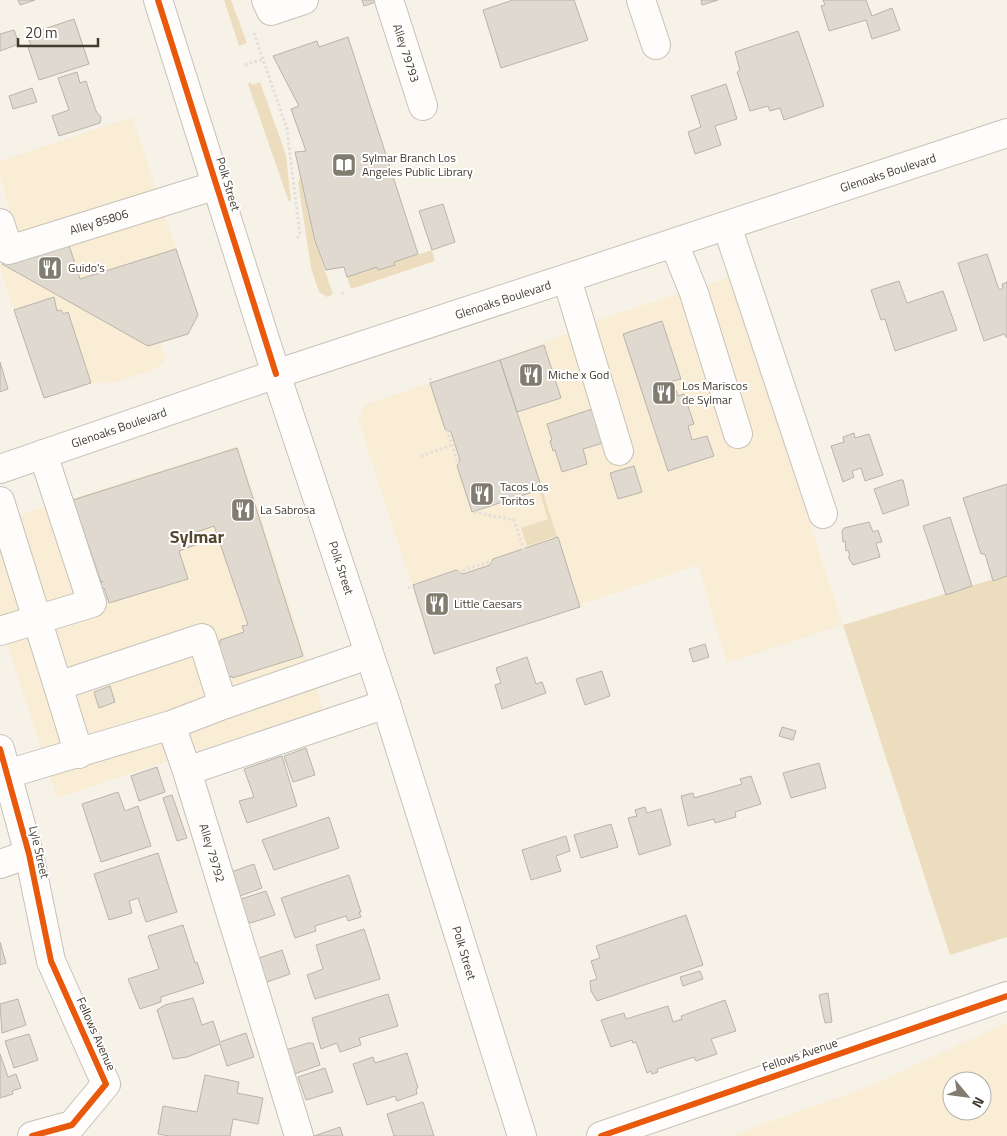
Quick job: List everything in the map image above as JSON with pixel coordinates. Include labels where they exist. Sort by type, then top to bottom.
[{"type":"main road","name":"Polk Street","points":[[158,0],[276,374],[342,568],[368,655],[386,704],[522,1136]]},
{"type":"main road","points":[[266,0],[271,11],[304,0]]},
{"type":"main road","name":"Alley 79793","points":[[388,0],[423,106]]},
{"type":"main road","points":[[641,0],[656,45]]},
{"type":"main road","name":"Glenoaks Boulevard","points":[[0,469],[276,374],[1007,133]]},
{"type":"main road","name":"Alley 85806","points":[[0,223],[9,250],[217,186]]},
{"type":"main road","points":[[727,226],[822,514]]},
{"type":"main road","points":[[674,244],[694,293],[738,434]]},
{"type":"main road","points":[[567,279],[619,451]]},
{"type":"main road","points":[[0,631],[92,603],[43,454]]},
{"type":"main road","points":[[0,501],[78,754]]},
{"type":"main road","points":[[58,686],[202,638],[223,705]]},
{"type":"main road","points":[[3,762],[78,754],[171,725],[368,655]]},
{"type":"main road","points":[[187,771],[386,704]]},
{"type":"main road","name":"Alley 79792","points":[[171,725],[187,771],[299,1136]]},
{"type":"main road","name":"Lyle Street","points":[[3,762],[29,854],[51,961]]},
{"type":"main road","points":[[0,864],[29,854]]},
{"type":"main road","name":"Fellows Avenue","points":[[32,1136],[72,1125],[106,1084],[51,961]]},
{"type":"main road","name":"Fellows Avenue","points":[[601,1136],[1007,996]]},
{"type":"path","points":[[251,26],[287,129],[300,235],[296,240]]},
{"type":"path","points":[[245,65],[263,59]]},
{"type":"path","points":[[430,378],[432,382]]},
{"type":"path","points":[[447,430],[458,464]]},
{"type":"path","points":[[421,456],[452,445]]},
{"type":"path","points":[[474,512],[514,520],[524,550]]},
{"type":"path","points":[[458,572],[492,561]]},
{"type":"path","points":[[408,588],[413,586]]},
{"type":"shaded area","points":[[224,0],[231,0],[247,43],[239,46]]},
{"type":"shaded area","points":[[251,82],[252,85],[260,82],[286,155],[291,201],[289,202],[248,84]]},
{"type":"shaded area","points":[[132,117],[198,315],[188,334],[160,343],[166,359],[155,369],[115,383],[91,383],[44,398],[0,268],[0,264],[21,257],[0,175],[0,161]]},
{"type":"shaded area","points":[[301,177],[315,241],[333,294],[327,297],[319,292],[311,268],[298,182]]},
{"type":"shaded area","points":[[432,250],[435,261],[351,289],[347,277]]},
{"type":"shaded area","points":[[730,277],[843,625],[727,663],[698,565],[434,654],[358,419],[366,404],[500,360],[616,314]]},
{"type":"shaded area","points":[[238,446],[323,709],[57,798],[0,622],[0,521]]},
{"type":"shaded area","points":[[542,489],[559,543],[556,543],[554,537],[527,546],[521,528],[548,519],[539,490]]},
{"type":"shaded area","points":[[1007,575],[1007,937],[950,955],[843,625]]},
{"type":"shaded area","points":[[1007,1022],[1007,1136],[730,1136],[875,1084]]},
{"type":"building","points":[[18,0],[35,0],[20,5]]},
{"type":"building","points":[[362,0],[375,0],[376,2],[364,6]]},
{"type":"building","points":[[513,0],[574,0],[588,40],[501,68],[483,10]]},
{"type":"building","points":[[701,0],[718,0],[702,5]]},
{"type":"building","points":[[823,0],[866,0],[872,16],[892,8],[900,30],[872,39],[866,20],[829,31],[821,6],[825,5]]},
{"type":"building","points":[[74,19],[89,64],[39,80],[28,47],[31,46],[29,40],[43,35],[41,30]]},
{"type":"building","points":[[14,30],[19,44],[0,51],[0,34]]},
{"type":"building","points":[[798,31],[824,106],[784,120],[780,108],[770,111],[768,106],[750,111],[737,72],[740,70],[735,52]]},
{"type":"building","name":"Sylmar Branch Los Angeles Public Library","points":[[348,37],[418,254],[394,262],[395,265],[378,270],[377,267],[347,277],[344,267],[326,270],[315,241],[295,152],[306,151],[291,109],[299,106],[273,56],[317,41],[319,47]]},
{"type":"building","points":[[77,72],[80,83],[86,81],[96,111],[101,117],[100,123],[59,136],[52,116],[69,110],[58,78]]},
{"type":"building","points":[[726,84],[737,119],[715,126],[721,145],[695,154],[688,132],[701,127],[691,96]]},
{"type":"building","points":[[32,88],[37,102],[13,109],[9,96]]},
{"type":"building","points":[[443,204],[455,242],[432,250],[419,211]]},
{"type":"building","points":[[68,242],[80,279],[176,249],[198,315],[188,334],[148,346],[2,264]]},
{"type":"building","points":[[987,254],[999,290],[1003,288],[1002,284],[1007,282],[1007,338],[1004,334],[984,341],[958,263]]},
{"type":"building","points":[[899,281],[907,303],[943,291],[957,330],[895,351],[885,319],[881,320],[871,290]]},
{"type":"building","points":[[54,297],[57,311],[61,310],[63,314],[68,312],[91,383],[44,398],[14,310]]},
{"type":"building","points":[[662,321],[681,379],[673,381],[678,396],[684,394],[694,424],[688,426],[692,440],[707,436],[714,456],[668,471],[623,334]]},
{"type":"building","points":[[544,345],[561,398],[517,412],[500,360]]},
{"type":"building","points":[[500,360],[542,489],[472,512],[457,466],[460,460],[451,432],[445,429],[430,383]]},
{"type":"building","points":[[0,362],[8,389],[0,392]]},
{"type":"building","points":[[592,409],[603,443],[583,449],[587,464],[562,472],[555,450],[553,451],[547,424]]},
{"type":"building","points":[[854,433],[855,438],[869,434],[883,475],[865,481],[861,468],[852,471],[854,477],[843,482],[831,446],[844,442],[843,437]]},
{"type":"building","points":[[237,448],[303,656],[227,678],[216,645],[220,643],[220,640],[244,632],[242,626],[248,625],[214,526],[194,533],[198,544],[179,551],[188,579],[109,603],[104,588],[100,589],[99,585],[103,581],[101,582],[73,500]]},
{"type":"building","points":[[634,466],[642,492],[618,499],[610,473]]},
{"type":"building","points":[[903,480],[909,505],[883,514],[874,489]]},
{"type":"building","points":[[1007,484],[1007,576],[993,581],[985,554],[981,554],[963,498]]},
{"type":"building","points":[[950,517],[972,586],[946,595],[923,526]]},
{"type":"building","points":[[869,522],[873,532],[878,530],[882,542],[876,543],[880,557],[853,565],[848,557],[850,556],[848,550],[846,551],[845,541],[843,542],[842,531],[844,528]]},
{"type":"building","points":[[558,537],[580,607],[434,654],[413,585],[456,570],[463,574],[490,565],[493,559]]},
{"type":"building","points":[[705,644],[709,657],[693,662],[689,649]]},
{"type":"building","points":[[527,657],[536,684],[542,682],[546,693],[502,709],[495,685],[501,683],[496,668]]},
{"type":"building","points":[[602,671],[610,696],[585,705],[576,679]]},
{"type":"building","points":[[110,686],[115,702],[99,708],[94,692]]},
{"type":"building","points":[[782,727],[796,731],[793,740],[779,736]]},
{"type":"building","points":[[306,748],[315,775],[293,782],[284,756]]},
{"type":"building","points":[[282,756],[297,806],[247,823],[239,801],[254,797],[244,769]]},
{"type":"building","points":[[819,763],[826,788],[791,798],[783,773]]},
{"type":"building","points":[[157,767],[165,792],[139,801],[131,776]]},
{"type":"building","points":[[751,776],[761,804],[735,812],[736,817],[715,823],[714,819],[688,826],[681,796],[693,793],[694,798],[742,784],[740,779]]},
{"type":"building","points":[[118,792],[125,811],[138,806],[151,846],[101,862],[82,804]]},
{"type":"building","points":[[172,795],[187,838],[177,841],[163,798]]},
{"type":"building","points":[[645,807],[647,813],[661,809],[671,845],[639,855],[628,818],[637,816],[635,810]]},
{"type":"building","points":[[329,817],[339,848],[274,870],[262,840]]},
{"type":"building","points":[[611,824],[618,847],[581,858],[574,835]]},
{"type":"building","points":[[566,836],[570,851],[556,856],[561,871],[531,880],[522,850]]},
{"type":"building","points":[[158,853],[177,912],[146,922],[138,898],[129,901],[132,913],[109,920],[94,874]]},
{"type":"building","points":[[254,864],[262,888],[237,897],[228,873]]},
{"type":"building","points":[[349,875],[361,917],[348,921],[346,916],[315,926],[316,931],[295,938],[281,898]]},
{"type":"building","points":[[266,891],[275,915],[251,923],[247,921],[241,899]]},
{"type":"building","points":[[686,915],[703,965],[597,1001],[591,991],[590,981],[597,979],[591,961],[600,958],[596,946]]},
{"type":"building","points":[[183,925],[195,963],[197,962],[204,983],[161,997],[161,1002],[140,1009],[128,979],[159,969],[148,936]]},
{"type":"building","points":[[364,929],[380,979],[315,999],[307,975],[323,969],[316,945]]},
{"type":"building","points":[[0,942],[6,963],[0,965]]},
{"type":"building","points":[[282,950],[290,974],[264,983],[256,959]]},
{"type":"building","points":[[700,971],[703,979],[683,986],[680,977]]},
{"type":"building","points":[[828,993],[832,1022],[825,1023],[819,995]]},
{"type":"building","points":[[388,994],[398,1026],[359,1038],[361,1045],[340,1052],[337,1043],[321,1049],[312,1018]]},
{"type":"building","points":[[193,998],[202,1025],[213,1021],[220,1042],[246,1033],[254,1057],[227,1066],[220,1044],[187,1057],[173,1059],[157,1010],[165,1005]]},
{"type":"building","points":[[18,999],[26,1025],[2,1033],[0,1004]]},
{"type":"building","points":[[725,1000],[736,1031],[711,1039],[717,1054],[696,1061],[694,1057],[657,1069],[658,1072],[652,1074],[651,1071],[647,1073],[636,1042],[633,1043],[632,1040],[611,1047],[601,1020],[624,1013],[626,1019],[668,1006],[673,1022],[682,1019],[681,1016]]},
{"type":"building","points":[[29,1034],[38,1060],[14,1068],[5,1041]]},
{"type":"building","points":[[313,1043],[320,1065],[294,1074],[286,1050]]},
{"type":"building","points":[[407,1053],[418,1088],[416,1089],[417,1094],[397,1101],[395,1096],[367,1105],[353,1064],[373,1057],[375,1063]]},
{"type":"building","points":[[0,1054],[8,1077],[16,1074],[21,1088],[12,1091],[13,1094],[0,1098]]},
{"type":"building","points":[[325,1068],[333,1092],[306,1100],[298,1077]]},
{"type":"building","points":[[205,1075],[239,1082],[237,1093],[263,1098],[258,1124],[233,1119],[230,1136],[169,1136],[158,1134],[163,1106],[197,1112]]},
{"type":"building","points":[[423,1102],[434,1136],[394,1136],[387,1114]]},
{"type":"building","points":[[340,1127],[343,1136],[314,1136]]},
{"type":"cycle path","points":[[158,0],[276,374]]},
{"type":"cycle path","points":[[0,749],[29,854],[51,961],[106,1084],[72,1125],[32,1136]]},
{"type":"cycle path","points":[[601,1136],[1007,996]]},
{"type":"place","name":"Sylmar Branch Los Angeles Public Library","points":[[344,165]]},
{"type":"place","name":"Guido's","points":[[50,268]]},
{"type":"place","name":"Miche x God","points":[[531,375]]},
{"type":"place","name":"Los Mariscos de Sylmar","points":[[664,393]]},
{"type":"place","name":"Tacos Los Toritos","points":[[482,494]]},
{"type":"place","name":"La Sabrosa","points":[[243,510]]},
{"type":"place","name":"Little Caesars","points":[[437,604]]},
{"type":"district","name":"Sylmar","points":[[197,537]]}]
